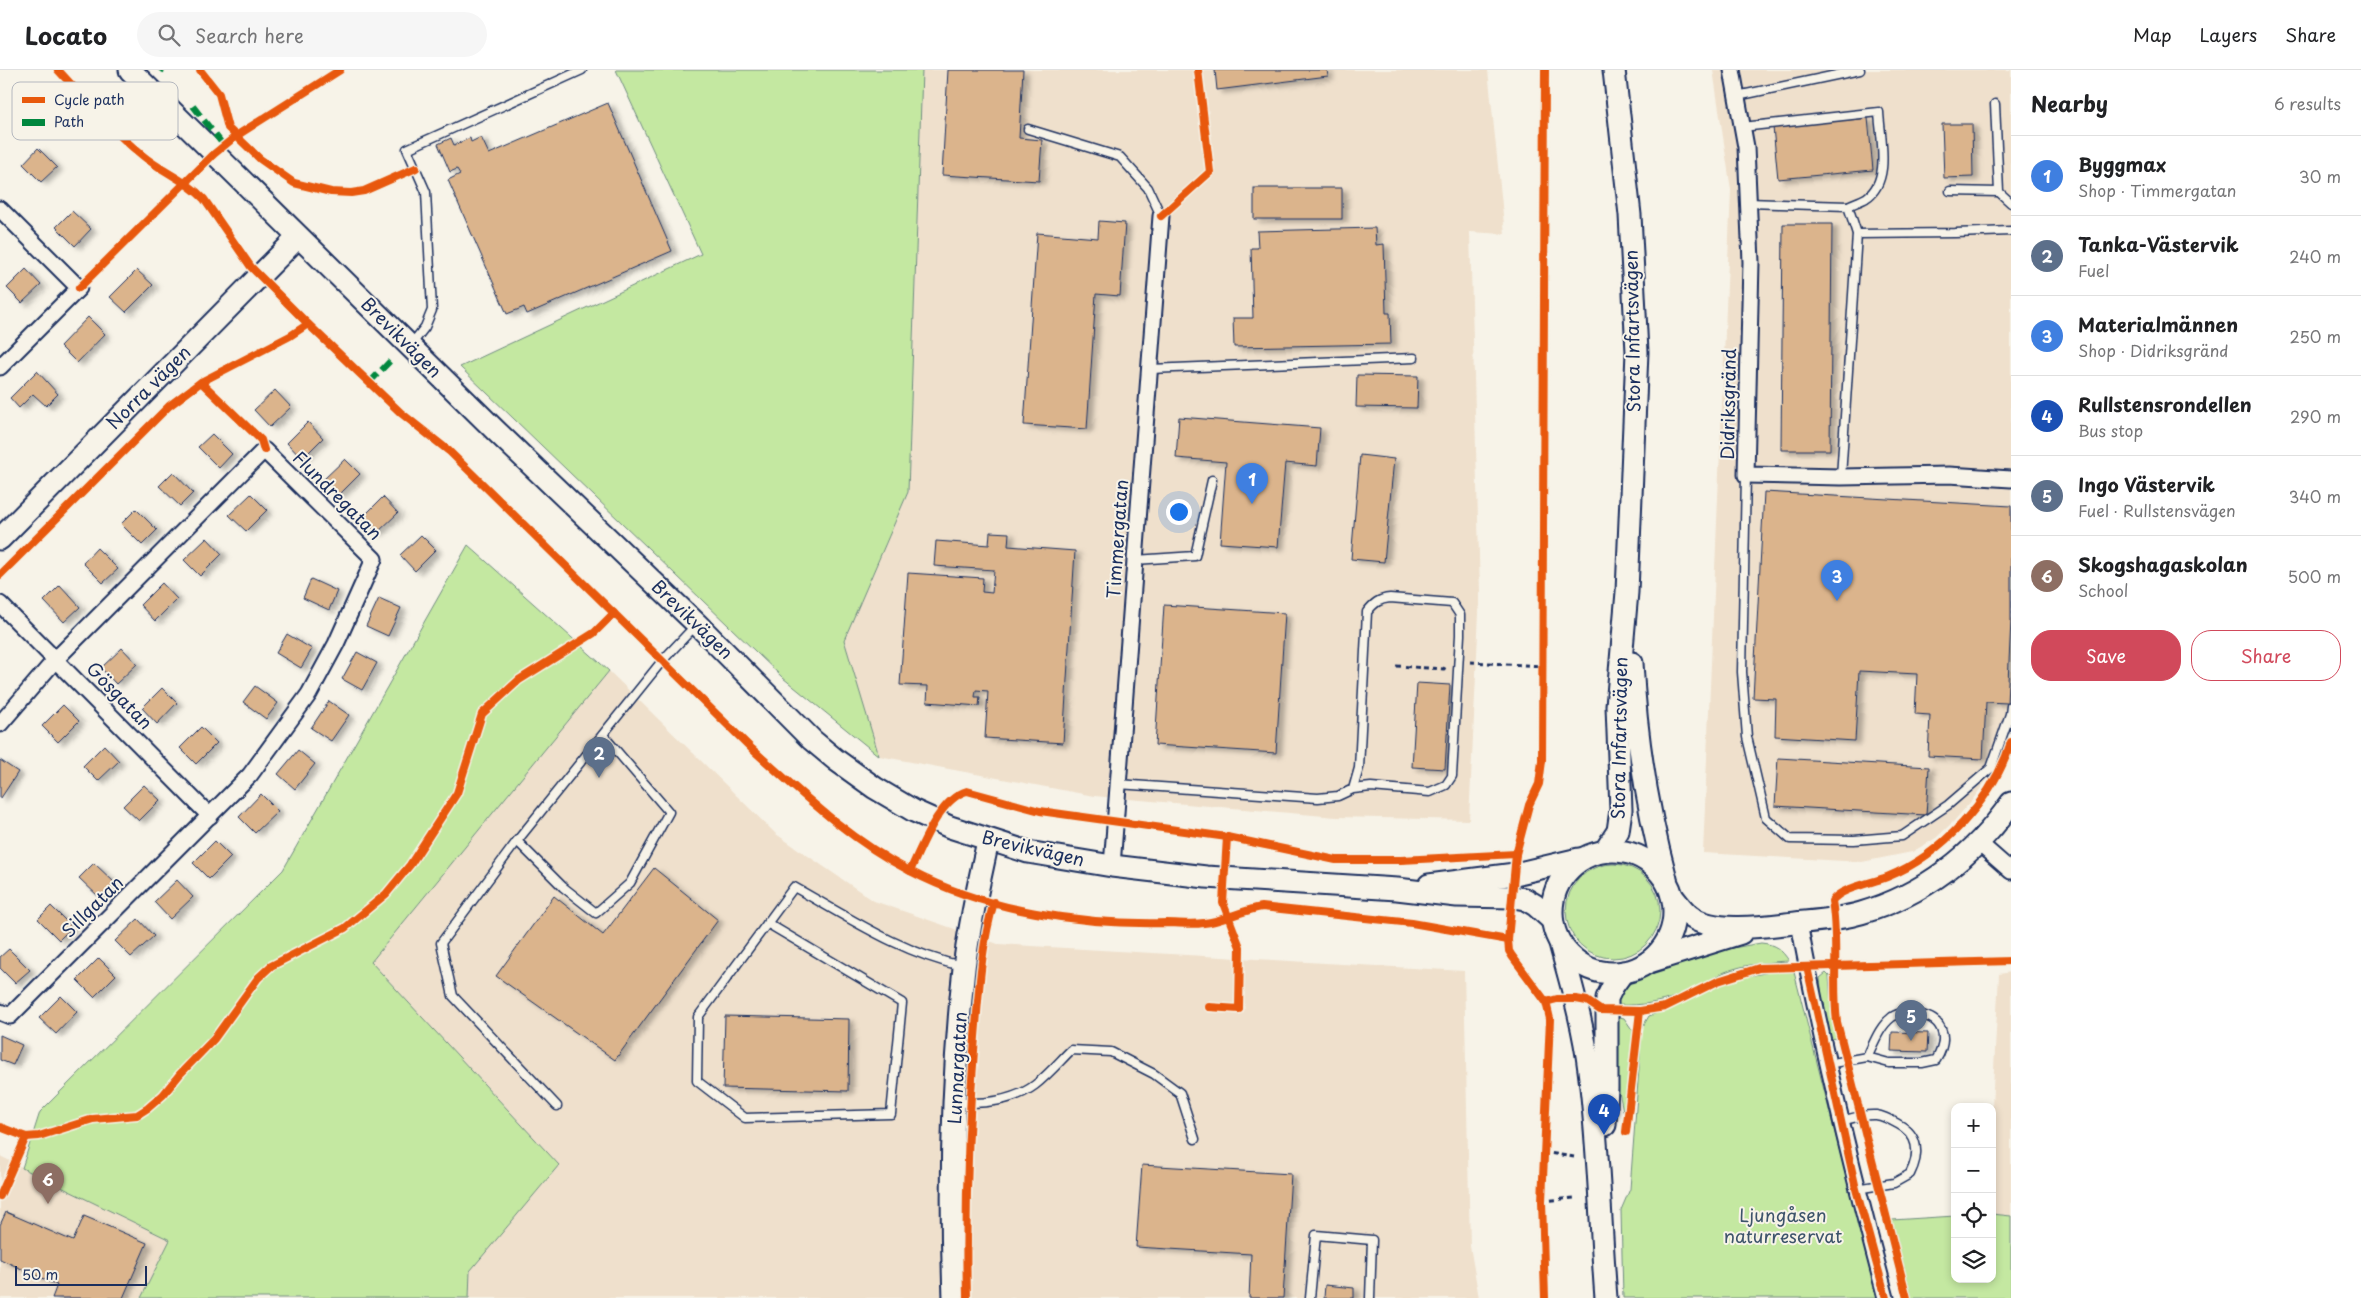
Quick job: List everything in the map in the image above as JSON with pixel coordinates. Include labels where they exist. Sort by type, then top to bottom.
[{"type":"street","name":"Brevikvägen","points":[[130,70],[142,82]]},
{"type":"street","name":"Stora Infartsvägen","points":[[1605,851],[1618,830],[1621,810],[1617,706],[1627,592],[1637,352],[1630,214],[1614,70]]},
{"type":"street","name":"Didriksgränd","points":[[1732,70],[1746,147],[1751,262],[1746,475],[1841,478],[1949,475],[2011,479]]},
{"type":"street","name":"Brevikvägen","points":[[178,118],[410,347],[697,624],[806,734],[836,760],[875,788],[950,828],[1028,852],[1112,866],[1206,877],[1397,889],[1457,896],[1513,897],[1525,899],[1552,920]]},
{"type":"street","points":[[0,209],[79,288],[0,367]]},
{"type":"street","name":"Timmergatan","points":[[1112,866],[1161,216]]},
{"type":"street","name":"Norra vägen","points":[[0,540],[298,237]]},
{"type":"street","name":"Flundregatan","points":[[56,659],[264,450],[374,559],[336,644],[309,694],[250,775],[210,816]]},
{"type":"street","name":"Stora Infartsvägen","points":[[1627,592],[1635,712],[1642,771],[1655,838],[1670,890]]},
{"type":"street","name":"Gösgatan","points":[[0,604],[210,816]]},
{"type":"street","points":[[0,724],[56,659]]},
{"type":"street","points":[[1606,1298],[1601,1190],[1589,1069],[1576,999],[1552,920],[1552,908],[1558,885],[1564,874],[1582,859],[1605,851],[1617,850],[1641,858],[1660,873],[1689,916],[1711,926],[1766,927],[1835,919],[1888,904],[1922,888],[1950,869],[1978,843],[2011,803]]},
{"type":"street","name":"Sillgatan","points":[[0,1012],[10,1016],[210,816]]},
{"type":"street","name":"Lunnargatan","points":[[954,1298],[952,1254],[955,1102],[964,966],[988,841]]},
{"type":"street","points":[[1978,843],[2011,871]]},
{"type":"street","name":"Brevikvägen","points":[[1397,889],[1515,874],[1582,859]]},
{"type":"street","points":[[1646,963],[1664,945],[1670,934],[1673,922],[1670,890]]},
{"type":"street","points":[[1799,923],[1827,1064],[1856,1188],[1886,1298]]},
{"type":"street","points":[[1560,942],[1576,961],[1587,967],[1598,971],[1623,972],[1704,944],[1766,927]]},
{"type":"street","points":[[1601,1190],[1607,1088],[1607,998],[1612,986],[1623,972]]},
{"type":"lane","points":[[410,347],[425,327],[432,310],[426,192],[407,149],[582,70]]},
{"type":"lane","points":[[1737,96],[1860,70]]},
{"type":"lane","points":[[1996,104],[1999,192]]},
{"type":"lane","points":[[1742,127],[1879,112],[1882,171],[1877,185],[1868,197],[1848,206],[1748,203]]},
{"type":"lane","points":[[1028,129],[1120,157],[1148,188],[1161,216]]},
{"type":"lane","points":[[1950,191],[1999,192],[2011,203]]},
{"type":"lane","points":[[1841,478],[1858,234],[1848,206]]},
{"type":"lane","points":[[1858,234],[1955,234],[2011,231]]},
{"type":"lane","points":[[1150,369],[1414,358]]},
{"type":"lane","points":[[1746,475],[1742,672],[1747,737],[1766,818],[1790,839],[1854,840],[1902,836],[1948,805],[1991,768],[2010,714],[2011,706]]},
{"type":"lane","points":[[1135,560],[1196,556],[1212,480]]},
{"type":"lane","points":[[1118,784],[1318,798],[1338,796],[1354,790],[1372,787],[1430,792],[1446,785],[1452,776],[1460,635],[1460,615],[1452,603],[1390,598],[1381,599],[1367,612],[1359,768],[1354,790]]},
{"type":"lane","points":[[557,1106],[453,996],[441,943],[517,841],[662,661],[697,624]]},
{"type":"lane","points":[[517,841],[563,887],[596,913],[630,883],[669,812],[603,734]]},
{"type":"lane","points":[[767,923],[902,1003],[891,1114],[745,1118],[697,1081],[698,1017],[767,923],[794,887],[887,939],[938,960],[964,966]]},
{"type":"lane","points":[[1827,1064],[1867,1056],[1889,1063],[1922,1063],[1936,1060],[1942,1051],[1944,1033],[1936,1020],[1920,1014],[1903,1013],[1893,1017],[1882,1027],[1867,1056]]},
{"type":"lane","points":[[955,1102],[970,1104],[998,1100],[1017,1094],[1034,1086],[1071,1050],[1111,1052],[1154,1074],[1180,1093],[1195,1139]]},
{"type":"lane","points":[[1841,1121],[1861,1116],[1877,1115],[1907,1129],[1916,1140],[1916,1154],[1910,1174],[1894,1183],[1856,1188]]},
{"type":"lane","points":[[1310,1298],[1316,1235],[1372,1240],[1370,1298]]},
{"type":"path","points":[[1543,1152],[1574,1157]]},
{"type":"path","points":[[1542,1202],[1574,1198]]},
{"type":"shaded area","points":[[922,70],[1488,70],[1505,234],[1470,232],[1480,592],[1469,820],[1336,817],[1094,796],[879,756],[844,640],[908,492]]},
{"type":"shaded area","points":[[1713,70],[2011,70],[2011,727],[1997,766],[1973,799],[1936,838],[1912,852],[1862,862],[1703,853],[1731,190]]},
{"type":"shaded area","points":[[609,671],[776,834],[874,901],[998,944],[1464,971],[1470,1246],[1479,1298],[469,1298],[470,1271],[559,1165],[371,962]]},
{"type":"shaded area","points":[[2011,972],[2011,1216],[1996,1214],[1996,1103],[1992,1103],[1999,974]]},
{"type":"shaded area","points":[[0,1156],[170,1240],[141,1298],[0,1298]]},
{"type":"green space","points":[[616,70],[922,70],[908,492],[844,640],[879,756],[783,678],[460,367],[701,254]]},
{"type":"green space","points":[[468,545],[609,671],[371,962],[559,1165],[470,1271],[469,1298],[141,1298],[170,1240],[22,1168],[40,1112],[283,870]]},
{"type":"green space","points":[[1613,864],[1631,868],[1646,878],[1656,893],[1660,911],[1656,929],[1646,944],[1631,954],[1613,958],[1595,954],[1580,944],[1570,929],[1566,911],[1570,893],[1580,878],[1595,868]]},
{"type":"green space","points":[[1761,943],[1778,948],[1789,961],[1757,964],[1733,969],[1682,994],[1664,1000],[1636,1005],[1616,1005],[1628,985],[1641,976],[1657,969],[1692,957]]},
{"type":"green space","name":"Ljungåsen naturreservat","points":[[1775,971],[1794,972],[1877,1298],[1623,1298],[1621,1210],[1630,1189],[1642,1028],[1649,1016],[1674,1007],[1728,980]]},
{"type":"green space","points":[[1826,973],[1829,976],[1831,1007],[1838,1039],[1830,1038],[1823,1009],[1820,978]]},
{"type":"green space","points":[[1614,1016],[1624,1018],[1633,1031],[1625,1120],[1619,1092]]},
{"type":"green space","points":[[1996,1214],[2011,1216],[2011,1298],[1912,1298],[1892,1220],[1951,1216],[1951,1283],[1996,1283]]},
{"type":"building","points":[[948,70],[1023,70],[1019,138],[1042,140],[1039,181],[942,175]]},
{"type":"building","points":[[1215,70],[1327,70],[1328,76],[1217,90]]},
{"type":"building","points":[[608,103],[672,251],[527,314],[524,307],[507,314],[448,180],[460,174],[457,169],[450,172],[438,144],[451,138],[454,145],[470,138],[471,142],[481,137],[489,154]]},
{"type":"building","points":[[1868,118],[1873,170],[1778,179],[1773,127]]},
{"type":"building","points":[[1942,124],[1972,124],[1973,177],[1944,178]]},
{"type":"building","points":[[38,148],[57,167],[41,182],[23,164]]},
{"type":"building","points":[[1254,188],[1342,188],[1342,219],[1254,219]]},
{"type":"building","points":[[72,211],[91,229],[75,246],[56,227]]},
{"type":"building","points":[[1099,221],[1125,223],[1120,296],[1096,294],[1087,429],[1024,425],[1037,233],[1098,238]]},
{"type":"building","points":[[1783,224],[1832,224],[1830,450],[1781,450]]},
{"type":"building","points":[[1375,228],[1376,245],[1384,244],[1386,313],[1390,313],[1391,344],[1234,347],[1233,318],[1253,318],[1251,248],[1258,248],[1257,231]]},
{"type":"building","points":[[26,269],[41,285],[22,303],[7,288]]},
{"type":"building","points":[[137,270],[153,285],[126,312],[110,297]]},
{"type":"building","points":[[88,317],[105,334],[77,363],[60,346]]},
{"type":"building","points":[[37,371],[58,394],[46,406],[33,394],[19,408],[10,398]]},
{"type":"building","points":[[1357,375],[1418,376],[1417,408],[1356,407]]},
{"type":"building","points":[[275,390],[291,407],[270,427],[254,410]]},
{"type":"building","points":[[1179,417],[1320,428],[1317,466],[1285,463],[1278,547],[1220,543],[1226,462],[1176,458]]},
{"type":"building","points":[[308,422],[323,438],[302,459],[287,443]]},
{"type":"building","points":[[212,434],[232,454],[219,468],[198,447]]},
{"type":"building","points":[[1360,455],[1394,459],[1384,562],[1351,559]]},
{"type":"building","points":[[345,459],[360,474],[339,495],[324,479]]},
{"type":"building","points":[[173,472],[193,493],[180,506],[159,486]]},
{"type":"building","points":[[1764,492],[2011,506],[2011,620],[2007,703],[1986,702],[1983,759],[1928,756],[1930,715],[1915,714],[1917,674],[1859,671],[1855,741],[1775,736],[1776,699],[1753,698]]},
{"type":"building","points":[[251,494],[267,510],[246,531],[229,515]]},
{"type":"building","points":[[383,497],[398,513],[377,533],[362,518]]},
{"type":"building","points":[[136,509],[157,530],[142,545],[121,524]]},
{"type":"building","points":[[990,532],[1009,533],[1008,546],[1075,551],[1063,743],[985,738],[988,691],[976,690],[975,697],[980,697],[979,706],[927,702],[928,686],[900,685],[908,573],[983,578],[982,592],[992,593],[994,570],[934,566],[936,541],[989,545]]},
{"type":"building","points":[[421,535],[436,550],[415,571],[400,555]]},
{"type":"building","points":[[207,538],[222,554],[200,576],[184,560]]},
{"type":"building","points":[[97,548],[118,569],[103,583],[83,563]]},
{"type":"building","points":[[311,579],[337,591],[329,610],[303,598]]},
{"type":"building","points":[[162,583],[177,599],[155,621],[140,605]]},
{"type":"building","points":[[60,585],[80,607],[64,622],[44,601]]},
{"type":"building","points":[[379,598],[401,608],[388,636],[366,626]]},
{"type":"building","points":[[1164,605],[1285,613],[1276,753],[1155,745]]},
{"type":"building","points":[[287,634],[312,649],[301,668],[276,653]]},
{"type":"building","points":[[122,648],[137,664],[116,684],[101,668]]},
{"type":"building","points":[[357,652],[377,663],[362,690],[342,679]]},
{"type":"building","points":[[1417,683],[1450,685],[1445,769],[1412,767]]},
{"type":"building","points":[[255,686],[278,703],[266,719],[243,702]]},
{"type":"building","points":[[162,688],[177,703],[157,724],[142,708]]},
{"type":"building","points":[[329,701],[349,715],[331,741],[311,728]]},
{"type":"building","points":[[63,705],[79,721],[58,742],[42,726]]},
{"type":"building","points":[[201,727],[217,743],[196,764],[180,748]]},
{"type":"building","points":[[104,745],[119,761],[98,781],[83,766]]},
{"type":"building","points":[[298,750],[315,764],[295,789],[278,774]]},
{"type":"building","points":[[1778,758],[1929,767],[1926,815],[1775,806]]},
{"type":"building","points":[[0,760],[18,772],[1,798],[0,798]]},
{"type":"building","points":[[144,785],[160,800],[139,821],[123,806]]},
{"type":"building","points":[[261,794],[278,811],[255,833],[239,817]]},
{"type":"building","points":[[215,841],[231,857],[209,879],[193,863]]},
{"type":"building","points":[[94,863],[115,883],[100,898],[79,878]]},
{"type":"building","points":[[654,868],[718,920],[615,1060],[496,976],[554,896],[603,935]]},
{"type":"building","points":[[177,880],[193,897],[170,919],[154,902]]},
{"type":"building","points":[[51,906],[72,927],[59,940],[38,919]]},
{"type":"building","points":[[138,919],[154,936],[131,957],[115,941]]},
{"type":"building","points":[[9,949],[30,970],[15,983],[0,968],[0,957]]},
{"type":"building","points":[[99,958],[116,975],[94,997],[77,980]]},
{"type":"building","points":[[61,996],[77,1012],[56,1034],[39,1018]]},
{"type":"building","points":[[725,1016],[849,1019],[848,1091],[723,1088]]},
{"type":"building","points":[[1892,1032],[1928,1033],[1927,1052],[1891,1051]]},
{"type":"building","points":[[0,1035],[22,1045],[13,1065],[0,1060]]},
{"type":"building","points":[[1142,1165],[1291,1174],[1283,1298],[1249,1298],[1251,1254],[1136,1247]]},
{"type":"building","points":[[6,1212],[73,1241],[84,1216],[147,1243],[123,1298],[52,1298],[57,1285],[0,1259],[0,1225]]},
{"type":"building","points":[[1325,1285],[1354,1288],[1354,1298],[1324,1298]]},
{"type":"marked path","points":[[193,106],[224,146]]},
{"type":"marked path","points":[[369,383],[393,358]]},
{"type":"cycle path","points":[[58,70],[69,82]]},
{"type":"cycle path","points":[[200,70],[219,94],[228,128],[260,159],[294,183],[331,192],[351,193],[364,191],[416,168]]},
{"type":"cycle path","points":[[79,288],[214,154],[236,136],[340,70]]},
{"type":"cycle path","points":[[1161,216],[1210,172],[1198,70]]},
{"type":"cycle path","points":[[1545,70],[1542,761],[1539,784],[1529,805],[1516,854],[1508,940],[1509,951],[1512,956],[1546,1002],[1550,1019],[1542,1201],[1545,1298]]},
{"type":"cycle path","points":[[126,140],[150,161],[189,186],[204,199],[251,267],[308,324]]},
{"type":"cycle path","points":[[0,575],[169,406],[201,382],[290,336],[308,324],[401,413],[449,451],[752,749],[847,831],[888,859],[910,871],[939,885],[1002,906],[1068,918],[1134,923],[1195,924],[1211,922],[1262,907],[1412,923],[1508,940]]},
{"type":"cycle path","points":[[201,382],[261,440],[264,450]]},
{"type":"cycle path","points":[[0,1127],[26,1137],[39,1136],[93,1119],[137,1115],[148,1108],[163,1095],[180,1074],[214,1039],[258,978],[271,966],[345,928],[386,894],[410,865],[457,793],[482,714],[519,680],[594,633],[614,613]]},
{"type":"cycle path","points":[[1907,1298],[1837,1022],[1835,931],[1832,901],[1836,896],[1849,889],[1887,877],[1907,867],[1946,839],[1979,804],[2003,763],[2011,742]]},
{"type":"cycle path","points":[[910,871],[940,813],[948,803],[967,791],[1040,811],[1227,837],[1336,860],[1401,860],[1516,854]]},
{"type":"cycle path","points":[[1209,1007],[1239,1009],[1240,947],[1223,903],[1227,837]]},
{"type":"cycle path","points":[[967,1298],[967,1200],[973,1070],[981,969],[986,935],[994,902]]},
{"type":"cycle path","points":[[1546,1002],[1557,999],[1576,999],[1587,1001],[1600,1010],[1640,1011],[1665,1007],[1718,981],[1759,968],[2011,961]]},
{"type":"cycle path","points":[[1807,967],[1856,1189],[1886,1298]]},
{"type":"cycle path","points":[[1626,1132],[1640,1011]]},
{"type":"cycle path","points":[[0,1196],[26,1137]]},
{"type":"place","name":"Byggmax","points":[[1252,504]]},
{"type":"place","name":"Materialmännen","points":[[1837,601]]},
{"type":"place","name":"Tanka-Västervik","points":[[599,778]]},
{"type":"place","name":"Ingo Västervik","points":[[1911,1041]]},
{"type":"place","name":"Rullstensrondellen","points":[[1604,1135]]},
{"type":"place","name":"Skogshagaskolan","points":[[48,1204]]}]
